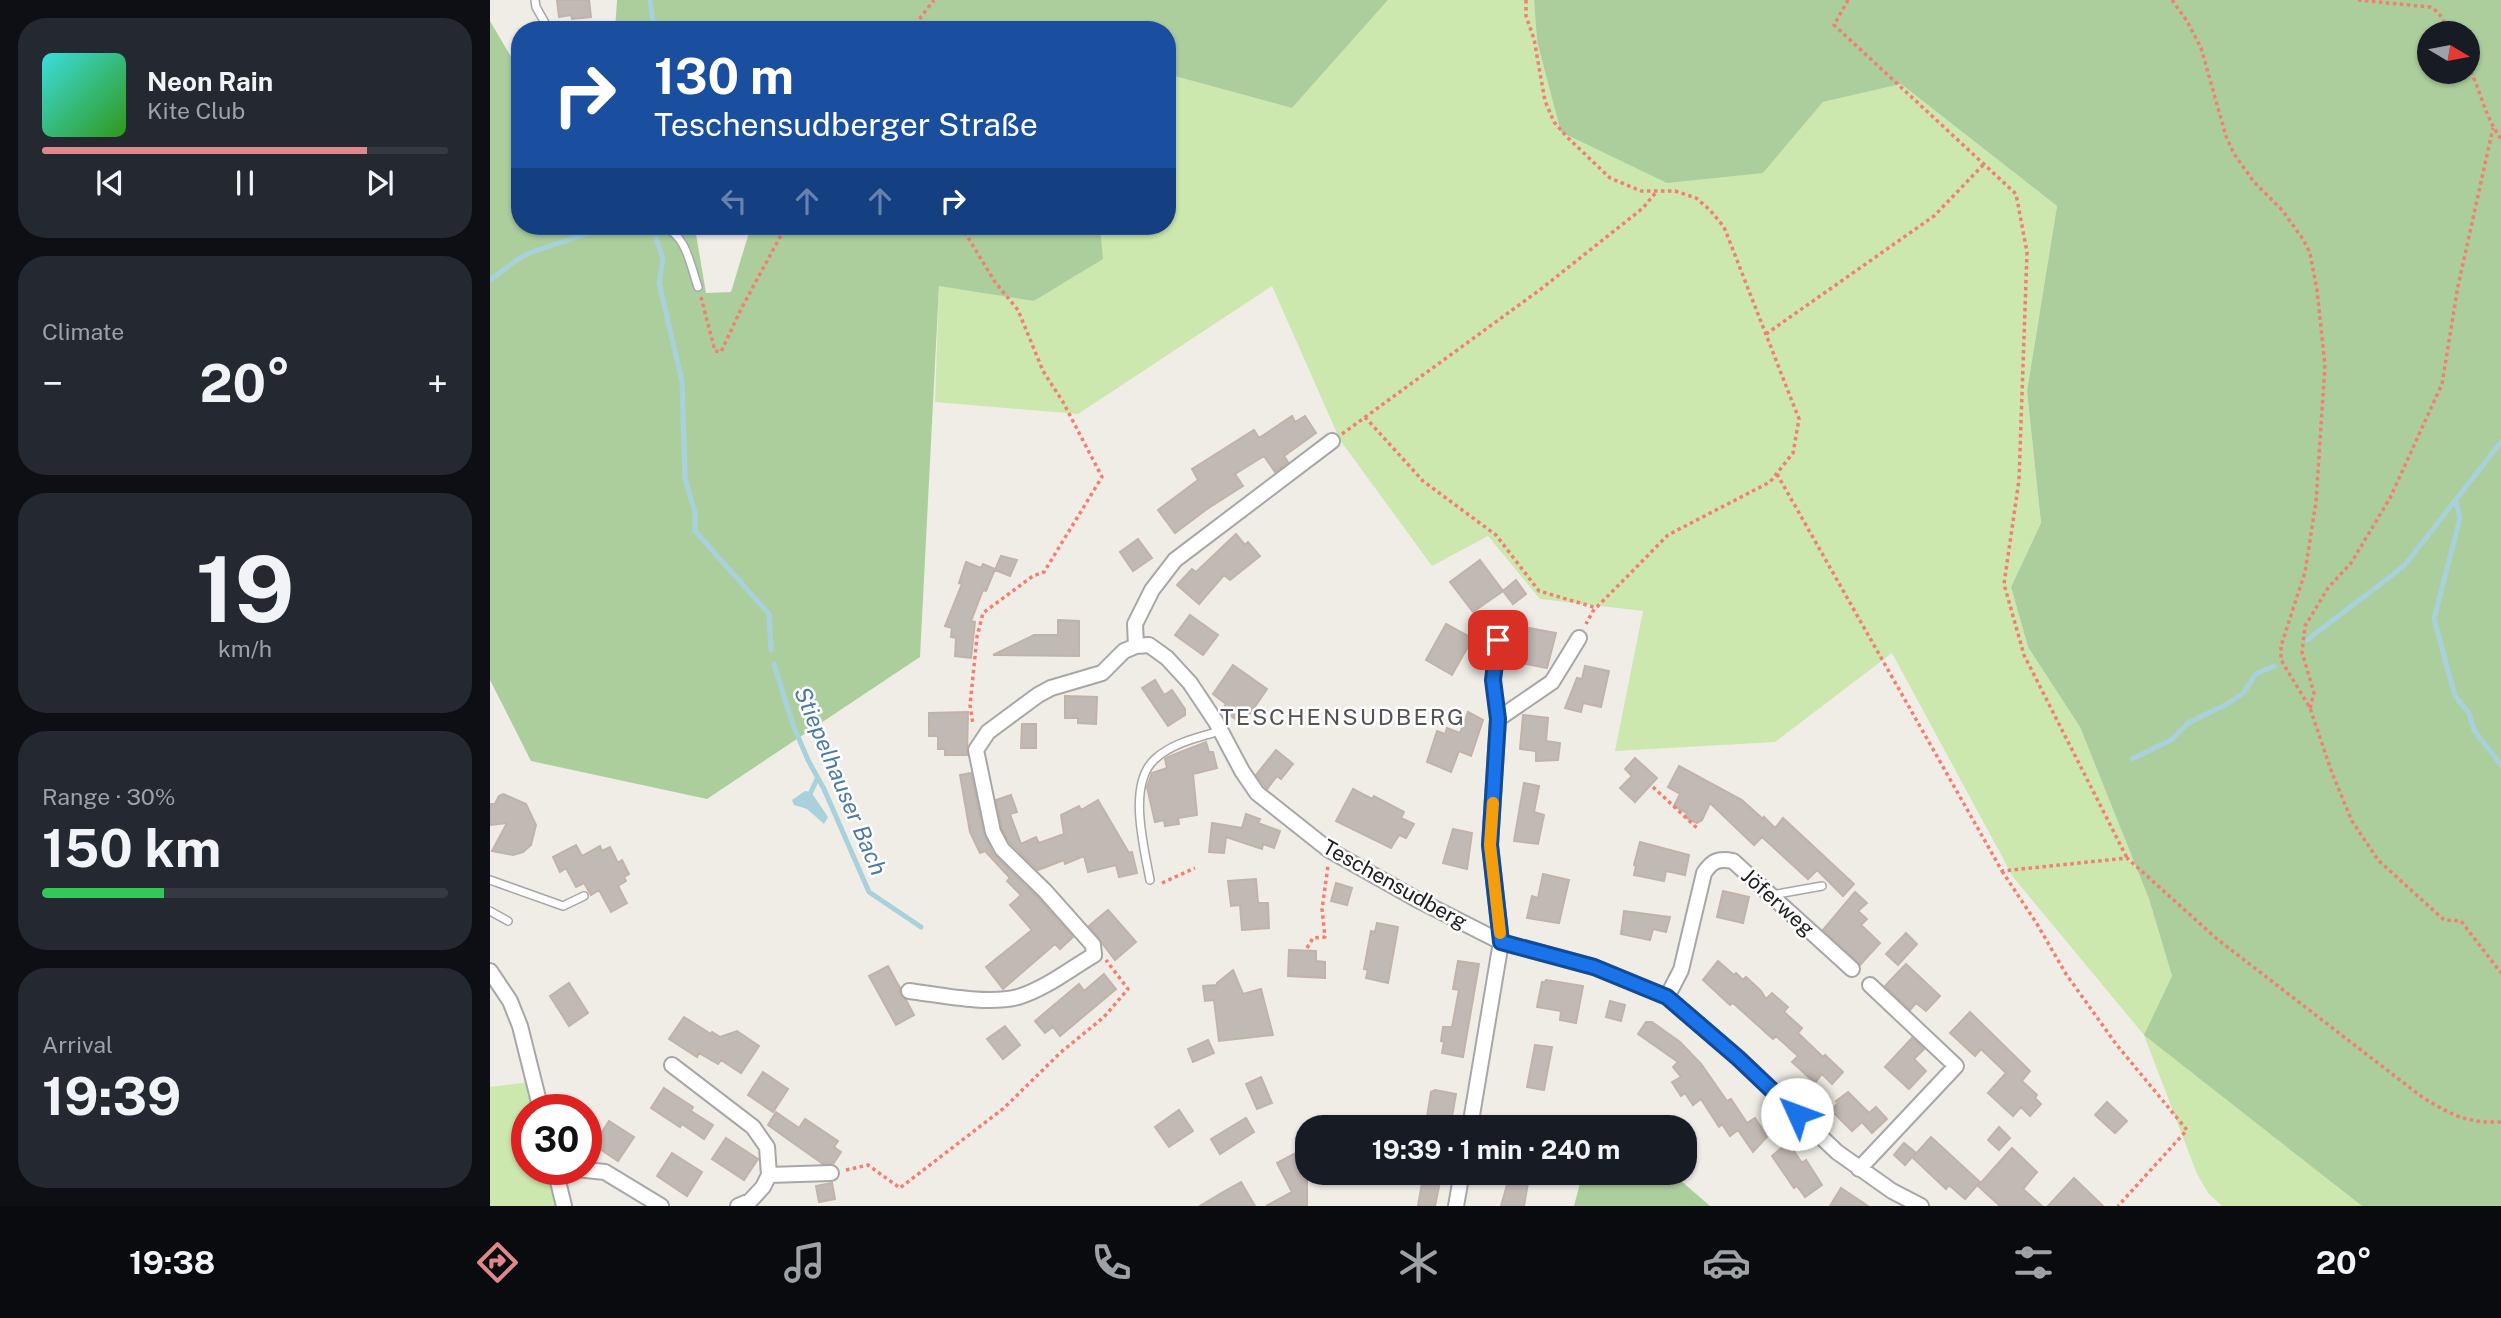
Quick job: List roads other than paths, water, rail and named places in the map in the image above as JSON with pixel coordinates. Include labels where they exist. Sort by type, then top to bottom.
[{"type":"street","points":[[909,991],[999,1000],[1020,996],[1050,982],[1094,955],[1093,945],[1045,891],[1002,849],[993,832],[976,750],[988,732],[1038,695],[1051,688],[1102,673],[1124,651],[1136,646],[1135,624],[1152,590],[1175,560],[1332,441]]},
{"type":"street","points":[[1471,1115],[1501,942],[1490,845],[1498,719],[1552,682],[1579,638]]},
{"type":"street","name":"Teschensudberg","points":[[1136,646],[1149,645],[1167,658],[1190,683],[1257,793],[1329,850],[1416,900],[1501,942]]},
{"type":"street","name":"Jöferweg","points":[[1667,997],[1681,970],[1703,873],[1711,862],[1719,860],[1733,861],[1852,969]]},
{"type":"street","points":[[1501,942],[1594,967],[1667,997],[1727,1048],[1837,1152],[1859,1169],[1921,1206]]},
{"type":"street","points":[[490,971],[510,1002],[520,1026],[538,1094]]},
{"type":"street","points":[[1859,1169],[1956,1066],[1870,985]]},
{"type":"street","points":[[672,1065],[761,1136],[767,1147],[769,1175],[763,1187],[750,1201],[738,1206]]},
{"type":"street","points":[[602,1172],[661,1206]]},
{"type":"street","points":[[769,1175],[831,1173]]},
{"type":"street","points":[[559,1185],[564,1206]]},
{"type":"street","points":[[1456,1206],[1460,1185]]},
{"type":"lane","points":[[535,0],[544,21]]},
{"type":"lane","points":[[675,235],[681,239],[698,287]]},
{"type":"lane","points":[[1498,719],[1493,680],[1501,620]]},
{"type":"lane","points":[[1150,880],[1144,850],[1139,792],[1144,771],[1156,758],[1171,748],[1220,731]]},
{"type":"lane","points":[[490,880],[562,905],[584,896]]},
{"type":"lane","points":[[1771,895],[1822,886]]},
{"type":"lane","points":[[490,911],[508,921]]},
{"type":"water","points":[[805,791],[811,792],[828,817],[824,824],[807,809],[794,805],[792,800]]},
{"type":"waterway","name":"Stiepelhauser Bach","points":[[650,0],[653,21]]},
{"type":"waterway","points":[[490,280],[521,257],[583,235]]},
{"type":"waterway","name":"Stiepelhauser Bach","points":[[656,238],[663,259],[659,283],[682,381],[685,478],[695,513],[695,531],[769,614],[771,650]]},
{"type":"waterway","points":[[2307,640],[2404,566],[2501,442]]},
{"type":"waterway","points":[[2456,501],[2460,518],[2434,619],[2455,696],[2469,713],[2474,730],[2501,765]]},
{"type":"waterway","name":"Stiepelhauser Bach","points":[[774,664],[793,725],[869,892],[921,927]]},
{"type":"waterway","points":[[2132,759],[2171,740],[2188,723],[2229,703],[2244,692],[2256,674],[2274,666]]},
{"type":"waterway","points":[[811,792],[817,779]]},
{"type":"district","name":"TESCHENSUDBERG","points":[[1343,716]]}]
